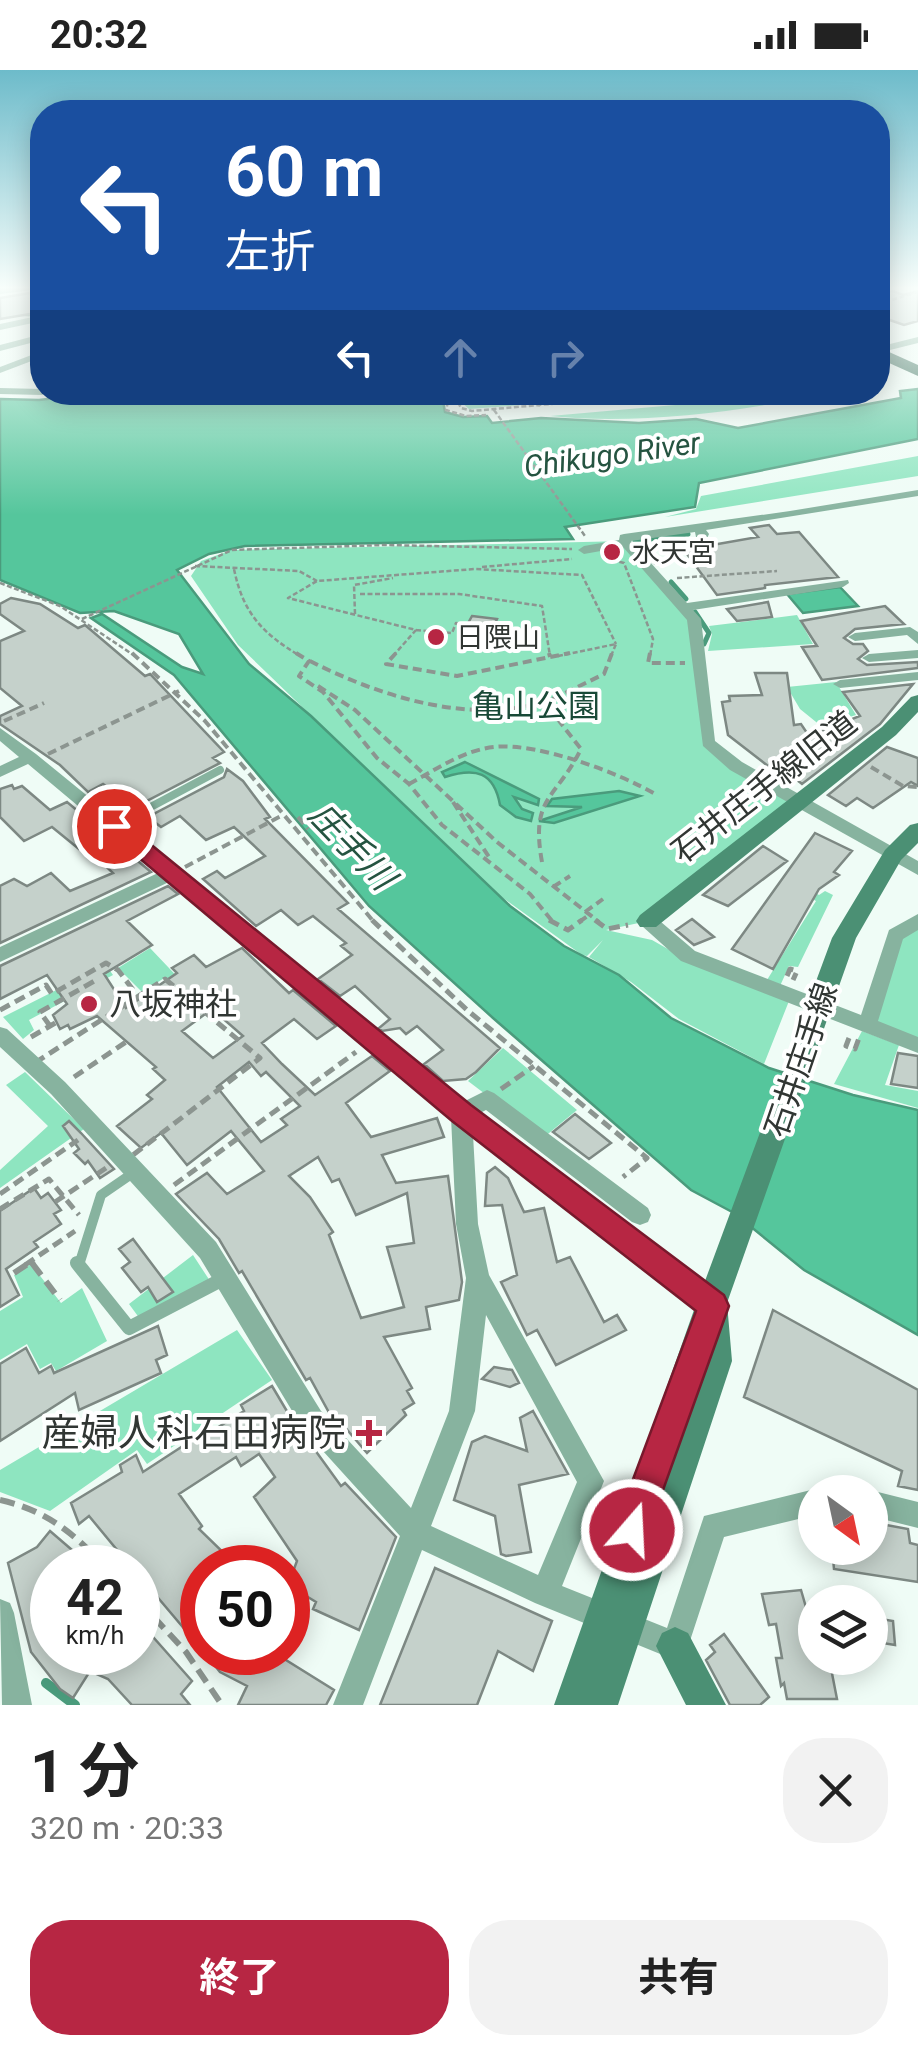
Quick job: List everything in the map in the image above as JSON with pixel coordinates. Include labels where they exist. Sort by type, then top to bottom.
[{"type":"main road","name":"石井庄手線旧道","points":[[648,921],[917,704]]},
{"type":"main road","name":"石井庄手線","points":[[574,1705],[614,1621],[716,1361],[713,1306],[844,938],[893,856],[918,830]]},
{"type":"main road","points":[[461,1113],[713,1306]]},
{"type":"main road","name":"石井庄手線","points":[[599,1705],[614,1621]]},
{"type":"main road","points":[[675,1646],[707,1705]]},
{"type":"street","points":[[0,391],[30,392]]},
{"type":"street","points":[[918,493],[624,538],[685,607],[698,630],[708,743],[736,766],[918,869]]},
{"type":"street","points":[[684,543],[701,540],[703,534],[697,528]]},
{"type":"street","points":[[584,550],[626,543]]},
{"type":"street","points":[[685,607],[843,582]]},
{"type":"street","points":[[854,637],[910,631],[918,640]]},
{"type":"street","points":[[869,658],[918,654]]},
{"type":"street","points":[[840,684],[918,676]]},
{"type":"street","points":[[0,733],[461,1113],[467,1224],[478,1278],[591,1481],[545,1592]]},
{"type":"street","points":[[0,772],[33,758]]},
{"type":"street","points":[[0,954],[172,874]]},
{"type":"street","points":[[648,921],[688,956],[918,1045]]},
{"type":"street","points":[[867,1025],[894,935],[918,921]]},
{"type":"street","points":[[11,1042],[208,1250],[312,1420],[415,1532],[675,1646],[714,1526],[798,1506]]},
{"type":"street","points":[[461,1113],[487,1099],[640,1214]]},
{"type":"street","points":[[348,1705],[462,1411],[478,1278]]},
{"type":"street","points":[[888,1508],[918,1515]]},
{"type":"street","points":[[0,1614],[17,1705]]},
{"type":"lane","points":[[114,826],[220,770]]},
{"type":"lane","points":[[129,1164],[102,1194],[77,1264],[129,1328],[225,1278]]},
{"type":"path","points":[[445,405],[446,410],[466,416],[486,415]]},
{"type":"path","points":[[460,405],[494,410],[551,405]]},
{"type":"path","points":[[494,410],[584,550]]},
{"type":"path","points":[[82,618],[232,550],[454,545],[584,550]]},
{"type":"path","points":[[355,614],[354,585],[584,550]]},
{"type":"path","points":[[610,560],[624,563],[653,639],[648,662],[698,664]]},
{"type":"path","points":[[195,566],[299,571],[317,580]]},
{"type":"path","points":[[582,576],[589,566]]},
{"type":"path","points":[[234,569],[239,596],[259,632],[309,661],[391,692],[463,706],[521,710],[604,674],[616,644],[582,576]]},
{"type":"path","points":[[492,628],[456,623],[452,633],[416,630],[288,598],[317,580],[474,569],[582,576]]},
{"type":"path","points":[[662,579],[778,571]]},
{"type":"path","points":[[0,583],[58,604],[82,618],[181,691],[290,828],[367,915],[534,1066],[647,1158],[606,1190]]},
{"type":"path","points":[[360,594],[458,594],[542,606],[550,658]]},
{"type":"path","points":[[416,630],[386,664],[457,676],[616,644]]},
{"type":"path","points":[[299,676],[309,661]]},
{"type":"path","points":[[299,676],[355,710],[553,887],[607,929]]},
{"type":"path","points":[[299,676],[323,692],[377,758],[409,784],[442,825],[530,894],[546,919],[568,930],[603,898]]},
{"type":"path","points":[[33,758],[181,691]]},
{"type":"path","points":[[542,862],[537,822],[546,801],[576,762],[581,749],[556,717],[555,698]]},
{"type":"path","points":[[0,723],[44,702]]},
{"type":"path","points":[[409,784],[447,764],[498,746],[576,762],[643,783],[657,795]]},
{"type":"path","points":[[854,758],[902,786],[918,787]]},
{"type":"path","points":[[452,798],[455,810],[494,864]]},
{"type":"path","points":[[172,874],[281,816]]},
{"type":"path","points":[[298,817],[308,828]]},
{"type":"path","points":[[290,828],[303,823]]},
{"type":"path","points":[[553,887],[570,876]]},
{"type":"path","points":[[0,1010],[46,985],[52,994],[106,963],[140,994],[36,1061],[11,1042],[53,1024],[40,1012],[98,979]]},
{"type":"path","points":[[165,979],[260,1058],[129,1158],[58,1088],[33,1064],[165,979]]},
{"type":"path","points":[[158,1196],[373,1039]]},
{"type":"path","points":[[58,1088],[126,1042]]},
{"type":"path","points":[[487,1099],[534,1066]]},
{"type":"path","points":[[0,1194],[96,1128]]},
{"type":"path","points":[[54,1202],[129,1164]]},
{"type":"path","points":[[0,1209],[49,1178],[82,1219],[78,1228],[14,1273]]},
{"type":"path","points":[[31,1261],[60,1300]]},
{"type":"path","points":[[0,1500],[66,1524],[85,1545]]},
{"type":"path","points":[[160,1624],[186,1652],[222,1705]]},
{"type":"green space","points":[[464,405],[522,405],[469,409]]},
{"type":"green space","points":[[675,405],[765,405],[617,419],[550,416]]},
{"type":"green space","points":[[918,456],[918,476],[665,517],[696,509],[701,496]]},
{"type":"green space","name":"亀山公園","points":[[626,541],[690,620],[708,743],[796,802],[648,921],[606,930],[652,940],[689,961],[789,1001],[764,1064],[679,1019],[631,982],[589,957],[603,940],[587,956],[582,955],[492,890],[238,645],[191,576],[201,561],[232,550]]},
{"type":"green space","points":[[797,615],[813,644],[708,651],[712,634],[709,626]]},
{"type":"green space","points":[[836,682],[856,715],[821,726],[800,709],[787,687]]},
{"type":"green space","points":[[790,877],[819,895],[825,891],[833,895],[798,967],[789,966],[780,986],[767,980],[816,901],[783,883]]},
{"type":"green space","points":[[918,926],[918,1040],[874,1022],[899,937]]},
{"type":"green space","points":[[150,948],[187,987],[181,991],[166,977],[142,992],[118,968]]},
{"type":"green space","points":[[106,965],[113,975],[29,1020],[34,1030],[23,1039],[3,1017]]},
{"type":"green space","points":[[862,1031],[899,1045],[885,1085],[918,1091],[918,1108],[834,1084]]},
{"type":"green space","points":[[503,1048],[577,1110],[543,1138],[468,1081]]},
{"type":"green space","points":[[25,1072],[84,1129],[0,1188],[0,1170],[48,1126],[6,1085]]},
{"type":"green space","points":[[193,1255],[210,1281],[140,1319],[129,1304]]},
{"type":"green space","points":[[31,1264],[61,1303],[82,1288],[107,1341],[56,1371],[51,1363],[40,1369],[27,1344],[0,1360],[0,1311],[23,1297],[14,1275]]},
{"type":"green space","points":[[237,1330],[272,1380],[147,1464],[137,1450],[50,1511],[0,1492],[0,1470]]},
{"type":"water","points":[[918,389],[918,439],[699,483],[695,507],[565,527],[573,539],[245,546],[209,554],[177,570],[249,664],[311,716],[510,906],[564,946],[619,975],[671,1018],[769,1068],[853,1095],[918,1110],[918,1335],[804,1270],[734,1213],[691,1190],[369,906],[174,675],[91,618],[102,614],[182,667],[203,674],[179,634],[114,611],[80,613],[0,580],[0,399],[30,400],[30,405],[444,405],[445,412],[463,417],[487,416],[492,423],[541,418],[639,423],[696,419],[738,428],[863,405],[890,405],[890,400],[901,398],[900,391]]},
{"type":"water","points":[[840,587],[858,606],[803,613],[787,594]]},
{"type":"water","points":[[465,762],[539,799],[538,805],[514,797],[522,809],[533,813],[531,821],[516,817],[500,805],[493,785],[482,775],[445,777],[442,772]]},
{"type":"water","points":[[619,791],[640,796],[554,823],[539,821],[582,807],[547,806],[552,799]]},
{"type":"building","points":[[769,525],[777,534],[799,532],[838,577],[717,595],[684,550],[758,537],[750,528]]},
{"type":"building","points":[[11,598],[40,604],[78,628],[85,625],[145,676],[150,674],[224,752],[213,758],[220,763],[135,807],[103,784],[88,792],[60,765],[0,724],[0,716],[22,706],[0,688],[0,641],[24,631],[0,614],[0,604]]},
{"type":"building","points":[[768,602],[772,617],[737,621],[727,609]]},
{"type":"building","points":[[885,606],[904,624],[855,629],[844,638],[853,644],[863,644],[868,651],[858,659],[867,665],[918,662],[918,668],[822,680],[802,647],[817,646],[801,621]]},
{"type":"building","points":[[472,616],[497,619],[487,641],[460,638]]},
{"type":"building","points":[[755,673],[787,673],[794,725],[801,724],[809,736],[860,716],[843,692],[913,684],[880,724],[802,784],[797,780],[790,783],[728,735],[722,702],[730,701],[729,696],[762,695]]},
{"type":"building","points":[[887,747],[918,758],[918,786],[911,782],[873,808],[857,798],[846,806],[828,795]]},
{"type":"building","points":[[227,769],[243,781],[270,817],[265,819],[348,903],[338,909],[500,1048],[476,1072],[466,1079],[443,1081],[424,1064],[443,1050],[417,1026],[406,1034],[400,1028],[382,1031],[379,1028],[390,1019],[355,986],[340,996],[318,979],[352,955],[341,946],[346,943],[313,916],[298,925],[281,910],[256,926],[203,879],[217,871],[225,878],[265,856],[234,827],[206,840],[180,816],[161,827],[148,817],[224,777]]},
{"type":"building","points":[[12,785],[14,789],[22,786],[50,810],[67,802],[151,872],[0,943],[0,886],[14,879],[27,886],[51,873],[70,891],[113,873],[85,846],[79,849],[52,827],[24,841],[0,817],[0,789]]},
{"type":"building","points":[[815,833],[852,851],[834,872],[839,875],[819,889],[773,969],[732,949]]},
{"type":"building","points":[[763,846],[787,861],[728,906],[703,895]]},
{"type":"building","points":[[168,886],[178,894],[127,921],[152,945],[104,974],[126,1008],[177,973],[172,968],[194,955],[206,967],[242,948],[289,993],[293,990],[336,1026],[317,1039],[294,1019],[262,1043],[315,1095],[372,1056],[390,1071],[346,1103],[371,1137],[437,1118],[444,1137],[382,1155],[396,1183],[448,1176],[462,1282],[459,1300],[426,1307],[430,1329],[384,1337],[412,1388],[407,1391],[414,1403],[403,1410],[406,1415],[367,1453],[337,1418],[332,1418],[219,1239],[176,1194],[207,1173],[227,1194],[264,1171],[231,1131],[187,1165],[161,1133],[141,1148],[117,1126],[152,1099],[147,1095],[165,1080],[153,1069],[156,1067],[97,1016],[70,1029],[68,1025],[60,1029],[53,1015],[67,1004],[47,975],[0,999],[0,966]],"holes":[[[212,1009],[243,1036],[213,1058],[182,1031]],[[249,1062],[261,1076],[266,1072],[300,1106],[281,1119],[287,1125],[261,1142],[217,1087]],[[318,1157],[332,1182],[339,1179],[356,1215],[407,1193],[414,1243],[387,1247],[404,1307],[361,1318],[329,1235],[333,1232],[310,1197],[289,1176]]]},
{"type":"building","points":[[692,919],[714,937],[694,945],[676,930]]},
{"type":"building","points":[[898,1053],[918,1056],[918,1088],[891,1084]]},
{"type":"building","points":[[575,1114],[611,1143],[589,1159],[553,1132]]},
{"type":"building","points":[[69,1121],[114,1169],[100,1178],[88,1161],[85,1164],[74,1153],[79,1149],[63,1126]]},
{"type":"building","points":[[495,1167],[508,1178],[524,1212],[544,1208],[557,1262],[570,1257],[604,1322],[617,1315],[626,1330],[556,1365],[537,1330],[527,1335],[501,1282],[517,1275],[502,1205],[485,1206],[487,1173]]},
{"type":"building","points":[[34,1188],[41,1198],[48,1193],[61,1210],[54,1214],[61,1224],[34,1242],[38,1247],[6,1269],[19,1295],[0,1307],[0,1211]]},
{"type":"building","points":[[133,1239],[173,1292],[157,1302],[148,1287],[141,1292],[122,1268],[130,1262],[119,1249]]},
{"type":"building","points":[[773,1310],[918,1390],[918,1490],[898,1486],[902,1471],[744,1397]]},
{"type":"building","points":[[158,1326],[167,1355],[156,1360],[161,1373],[79,1410],[75,1393],[0,1441],[0,1364],[26,1348],[39,1373],[51,1366],[54,1373]]},
{"type":"building","points":[[494,1367],[512,1370],[519,1383],[510,1387],[482,1379]]},
{"type":"building","points":[[272,1386],[304,1440],[341,1486],[345,1483],[396,1537],[359,1630],[313,1609],[316,1602],[310,1598],[310,1545],[286,1545],[254,1497],[275,1477],[259,1454],[241,1466],[236,1457],[179,1494],[202,1526],[199,1529],[216,1545],[180,1545],[180,1624],[160,1600],[160,1545],[113,1545],[89,1516],[79,1524],[71,1503],[122,1472],[120,1465],[136,1455],[143,1472],[244,1411],[241,1405]]},
{"type":"building","points":[[533,1411],[568,1474],[519,1485],[531,1552],[506,1556],[501,1554],[495,1516],[454,1500],[472,1442],[485,1436],[527,1451],[520,1418]]},
{"type":"building","points":[[888,1525],[908,1529],[910,1543],[918,1545],[918,1582],[834,1569],[834,1565],[888,1565]]},
{"type":"building","points":[[50,1531],[66,1545],[39,1545]]},
{"type":"building","points":[[30,1551],[30,1648],[8,1563]]},
{"type":"building","points":[[435,1568],[552,1621],[533,1671],[498,1651],[477,1705],[380,1705]]},
{"type":"building","points":[[798,1590],[798,1675],[832,1675],[837,1699],[787,1699],[776,1658],[782,1658],[776,1624],[769,1625],[762,1594]]},
{"type":"building","points":[[888,1620],[893,1621],[895,1645],[888,1644]]},
{"type":"building","points":[[724,1634],[769,1697],[760,1705],[730,1705],[706,1660],[715,1652],[710,1645]]},
{"type":"building","points":[[160,1645],[180,1667],[180,1675],[192,1681],[181,1694],[190,1705],[132,1705],[108,1679],[99,1675],[160,1675]]},
{"type":"building","points":[[49,1675],[87,1675],[73,1698]]},
{"type":"building","points":[[226,1675],[310,1675],[334,1690],[326,1705],[238,1705],[247,1686]]},
{"type":"waterway","points":[[635,541],[688,534]]},
{"type":"waterway","points":[[636,542],[655,562]]},
{"type":"waterway","points":[[671,582],[686,599]]},
{"type":"waterway","points":[[695,612],[709,633],[704,644]]},
{"type":"waterway","points":[[46,1683],[75,1705]]},
{"type":"place","name":"水天宮","points":[[612,552]]},
{"type":"place","name":"日隈山","points":[[436,637]]},
{"type":"place","name":"八坂神社","points":[[89,1004]]},
{"type":"place","name":"産婦人科石田病院","points":[[369,1433]]},
{"type":"route","points":[[114,826],[461,1113],[713,1306],[632,1530]]},
{"type":"water label","name":"Chikugo River","points":[[612,455]]},
{"type":"water label","name":"庄手川","points":[[352,846]]}]
